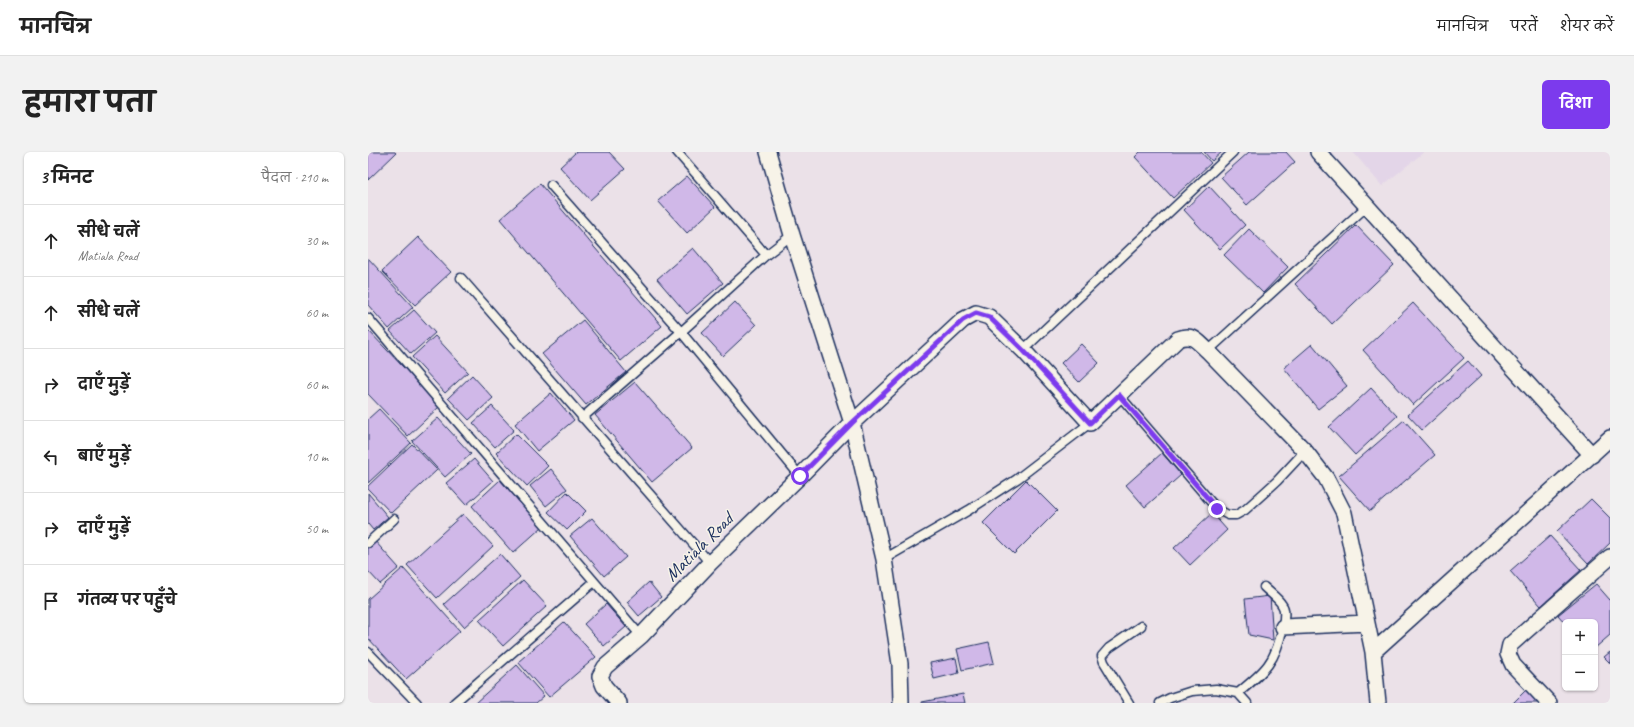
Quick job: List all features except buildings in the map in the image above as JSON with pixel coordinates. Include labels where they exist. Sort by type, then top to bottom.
[{"type":"street","points":[[768,152],[792,235],[852,423],[884,559],[900,664],[901,703]]},
{"type":"street","points":[[1318,152],[1592,455]]},
{"type":"street","name":"Matiala Road","points":[[619,703],[604,686],[600,676],[605,667],[641,636],[710,563],[800,476],[852,423],[963,320],[976,313],[989,317],[1023,350],[1090,423]]},
{"type":"street","points":[[1090,423],[1178,339],[1186,336],[1194,338],[1208,351],[1305,451],[1326,478],[1344,514],[1373,652],[1378,703]]},
{"type":"street","points":[[1373,652],[1610,438]]},
{"type":"street","points":[[1549,703],[1513,665],[1508,654],[1510,645],[1610,557]]},
{"type":"street","points":[[1282,627],[1367,623]]},
{"type":"lane","points":[[677,152],[766,255]]},
{"type":"lane","points":[[1023,350],[1233,152]]},
{"type":"lane","points":[[551,185],[681,332],[800,476]]},
{"type":"lane","points":[[1208,351],[1367,206]]},
{"type":"lane","points":[[582,418],[681,332],[766,255],[792,235]]},
{"type":"lane","points":[[461,278],[710,563]]},
{"type":"lane","points":[[368,318],[641,636]]},
{"type":"lane","points":[[1119,395],[1217,509],[1228,515],[1236,515],[1245,510],[1305,451]]},
{"type":"lane","points":[[884,559],[969,510],[1017,479],[1090,423]]},
{"type":"lane","points":[[368,543],[394,519]]},
{"type":"lane","points":[[454,703],[594,582]]},
{"type":"lane","points":[[1238,693],[1259,676],[1271,662],[1280,643],[1284,608],[1282,603],[1264,588]]},
{"type":"lane","points":[[1129,703],[1104,662],[1102,656],[1109,648],[1141,626]]},
{"type":"lane","points":[[368,652],[417,703]]},
{"type":"lane","points":[[1160,703],[1192,691],[1216,689],[1238,693],[1247,703]]},
{"type":"shaded area","points":[[1353,152],[1424,152],[1382,186]]},
{"type":"route","points":[[800,476],[852,423],[963,320],[976,313],[989,317],[1023,350],[1090,423],[1119,395],[1217,509]]}]
